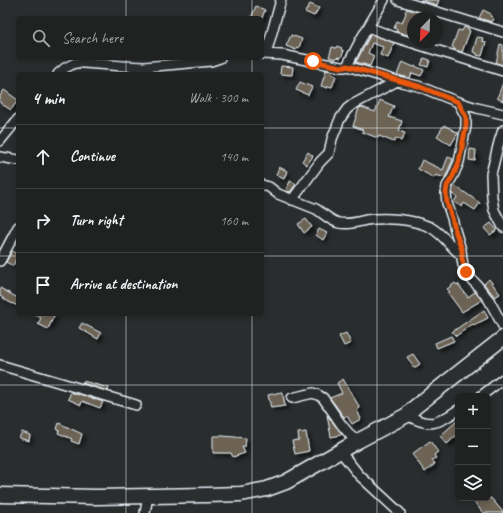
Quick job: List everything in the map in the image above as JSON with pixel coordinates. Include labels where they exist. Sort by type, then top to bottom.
[{"type":"main road","points":[[0,495],[96,497],[241,494],[267,489],[286,482],[407,415],[503,338]]},
{"type":"street","points":[[281,0],[264,54],[282,55],[341,67],[347,66],[418,86],[477,108],[503,114]]},
{"type":"street","points":[[347,66],[368,26],[384,0]]},
{"type":"street","points":[[398,0],[503,32]]},
{"type":"street","points":[[368,26],[394,38],[503,70]]},
{"type":"street","points":[[60,72],[75,63],[144,67],[214,60]]},
{"type":"street","points":[[292,200],[320,162],[329,153],[335,131],[340,119],[347,109],[397,81]]},
{"type":"street","points":[[458,102],[466,117],[466,126],[459,162],[447,186],[447,203],[462,250],[463,265],[466,272],[489,300],[503,326]]},
{"type":"street","points":[[0,141],[16,121]]},
{"type":"street","points":[[503,130],[498,142],[491,174],[494,210],[503,227]]},
{"type":"street","points":[[0,157],[16,160]]},
{"type":"street","points":[[264,186],[292,200],[316,209],[330,220],[340,224],[382,219],[412,222],[424,225],[441,234],[462,255]]},
{"type":"street","points":[[0,261],[16,231]]},
{"type":"street","points":[[0,365],[136,405]]},
{"type":"street","points":[[485,393],[503,379]]},
{"type":"street","points":[[292,398],[313,393],[323,398],[341,424],[356,442]]},
{"type":"street","points":[[407,415],[427,423],[436,423],[455,412]]},
{"type":"street","points":[[340,452],[358,475],[400,513]]},
{"type":"street","points":[[145,513],[148,496]]},
{"type":"building","points":[[420,0],[439,0],[437,5]]},
{"type":"building","points":[[310,4],[319,8],[314,16],[305,12]]},
{"type":"building","points":[[256,6],[265,10],[263,16],[252,16]]},
{"type":"building","points":[[407,9],[418,12],[407,12],[407,35],[396,31],[397,29],[394,28],[397,21],[402,23],[406,13],[405,12]]},
{"type":"building","points":[[483,10],[491,14],[490,16],[494,19],[492,22],[479,18]]},
{"type":"building","points":[[464,27],[470,31],[462,52],[455,50],[452,47],[458,30],[462,31]]},
{"type":"building","points":[[371,34],[394,43],[388,58],[380,55],[383,47],[372,43],[368,53],[374,56],[370,66],[356,62]]},
{"type":"building","points":[[291,35],[302,39],[299,48],[297,47],[296,50],[286,46]]},
{"type":"building","points":[[477,37],[483,38],[482,41],[486,42],[482,56],[473,52]]},
{"type":"building","points":[[500,44],[503,45],[503,65],[496,63]]},
{"type":"building","points":[[337,46],[342,48],[341,50],[344,51],[341,58],[337,57],[336,59],[329,57],[332,47],[336,48]]},
{"type":"building","points":[[424,58],[430,60],[428,67],[421,65]]},
{"type":"building","points":[[402,62],[424,70],[421,76],[412,73],[410,78],[397,75]]},
{"type":"building","points":[[281,66],[293,67],[292,75],[280,74]]},
{"type":"building","points":[[326,70],[333,71],[332,74],[336,76],[332,87],[328,86],[328,88],[321,86]]},
{"type":"building","points":[[300,82],[312,87],[308,95],[296,90]]},
{"type":"building","points":[[503,83],[503,101],[497,98]]},
{"type":"building","points":[[4,90],[16,99],[16,103],[11,110],[0,103],[0,96]]},
{"type":"building","points":[[380,100],[394,106],[389,117],[402,121],[399,131],[405,133],[401,141],[396,138],[394,142],[379,136],[378,138],[362,132],[363,130],[353,126],[359,108],[362,107],[375,112]]},
{"type":"building","points":[[444,125],[458,133],[451,145],[437,136]]},
{"type":"building","points":[[470,149],[476,150],[475,161],[469,160]]},
{"type":"building","points":[[308,152],[313,156],[307,165],[302,161]]},
{"type":"building","points":[[448,157],[453,159],[445,178],[436,175],[434,178],[418,169],[422,160],[443,170]]},
{"type":"building","points":[[279,167],[287,171],[284,179],[276,175]]},
{"type":"building","points":[[290,181],[296,184],[290,192],[286,191]]},
{"type":"building","points":[[454,185],[480,203],[475,210],[464,203],[462,207],[454,202],[457,197],[452,194]]},
{"type":"building","points":[[306,219],[312,227],[304,233],[298,224]]},
{"type":"building","points":[[491,223],[497,230],[490,235],[484,228]]},
{"type":"building","points":[[319,229],[327,233],[323,240],[316,235]]},
{"type":"building","points":[[12,251],[16,253],[16,259],[13,266],[6,262]]},
{"type":"building","points":[[489,279],[500,294],[495,297],[484,284]]},
{"type":"building","points":[[455,283],[457,285],[458,284],[468,297],[475,292],[482,300],[462,312],[448,293],[450,292],[447,289]]},
{"type":"building","points":[[0,288],[16,297],[16,305],[9,302],[0,296]]},
{"type":"building","points":[[484,310],[488,318],[474,325],[473,324],[456,336],[452,332]]},
{"type":"building","points":[[37,316],[54,316],[48,329],[38,324],[41,318]]},
{"type":"building","points":[[82,323],[101,333],[98,339],[79,328]]},
{"type":"building","points":[[346,333],[351,343],[344,346],[339,336]]},
{"type":"building","points":[[451,336],[454,341],[437,348],[435,343]]},
{"type":"building","points":[[413,354],[420,364],[414,368],[407,357]]},
{"type":"building","points":[[343,379],[360,408],[357,410],[361,419],[352,424],[347,416],[344,417],[330,398],[342,393],[337,383]]},
{"type":"building","points":[[83,381],[109,388],[108,391],[82,383]]},
{"type":"building","points":[[71,392],[103,402],[100,408],[82,401],[81,405],[68,399]]},
{"type":"building","points":[[281,392],[282,395],[283,394],[285,406],[271,408],[268,395]]},
{"type":"building","points":[[327,415],[342,434],[341,435],[331,437]]},
{"type":"building","points":[[59,423],[82,434],[79,444],[58,433],[59,430],[57,429]]},
{"type":"building","points":[[455,423],[455,437],[447,444],[440,436]]},
{"type":"building","points":[[22,432],[30,435],[29,441],[19,438]]},
{"type":"building","points":[[306,432],[309,451],[295,454],[292,441],[299,440],[298,433]]},
{"type":"building","points":[[213,436],[246,438],[245,447],[242,447],[245,453],[233,457],[231,453],[213,453]]},
{"type":"building","points":[[430,441],[438,452],[434,455],[436,458],[432,460],[435,464],[425,472],[412,454]]},
{"type":"building","points":[[491,498],[503,513],[483,513],[474,502],[491,501]]},
{"type":"route","points":[[313,61],[341,67],[347,66],[418,86],[458,102],[466,117],[466,126],[459,162],[447,186],[446,193],[447,203],[462,250],[463,265],[466,272]]}]
